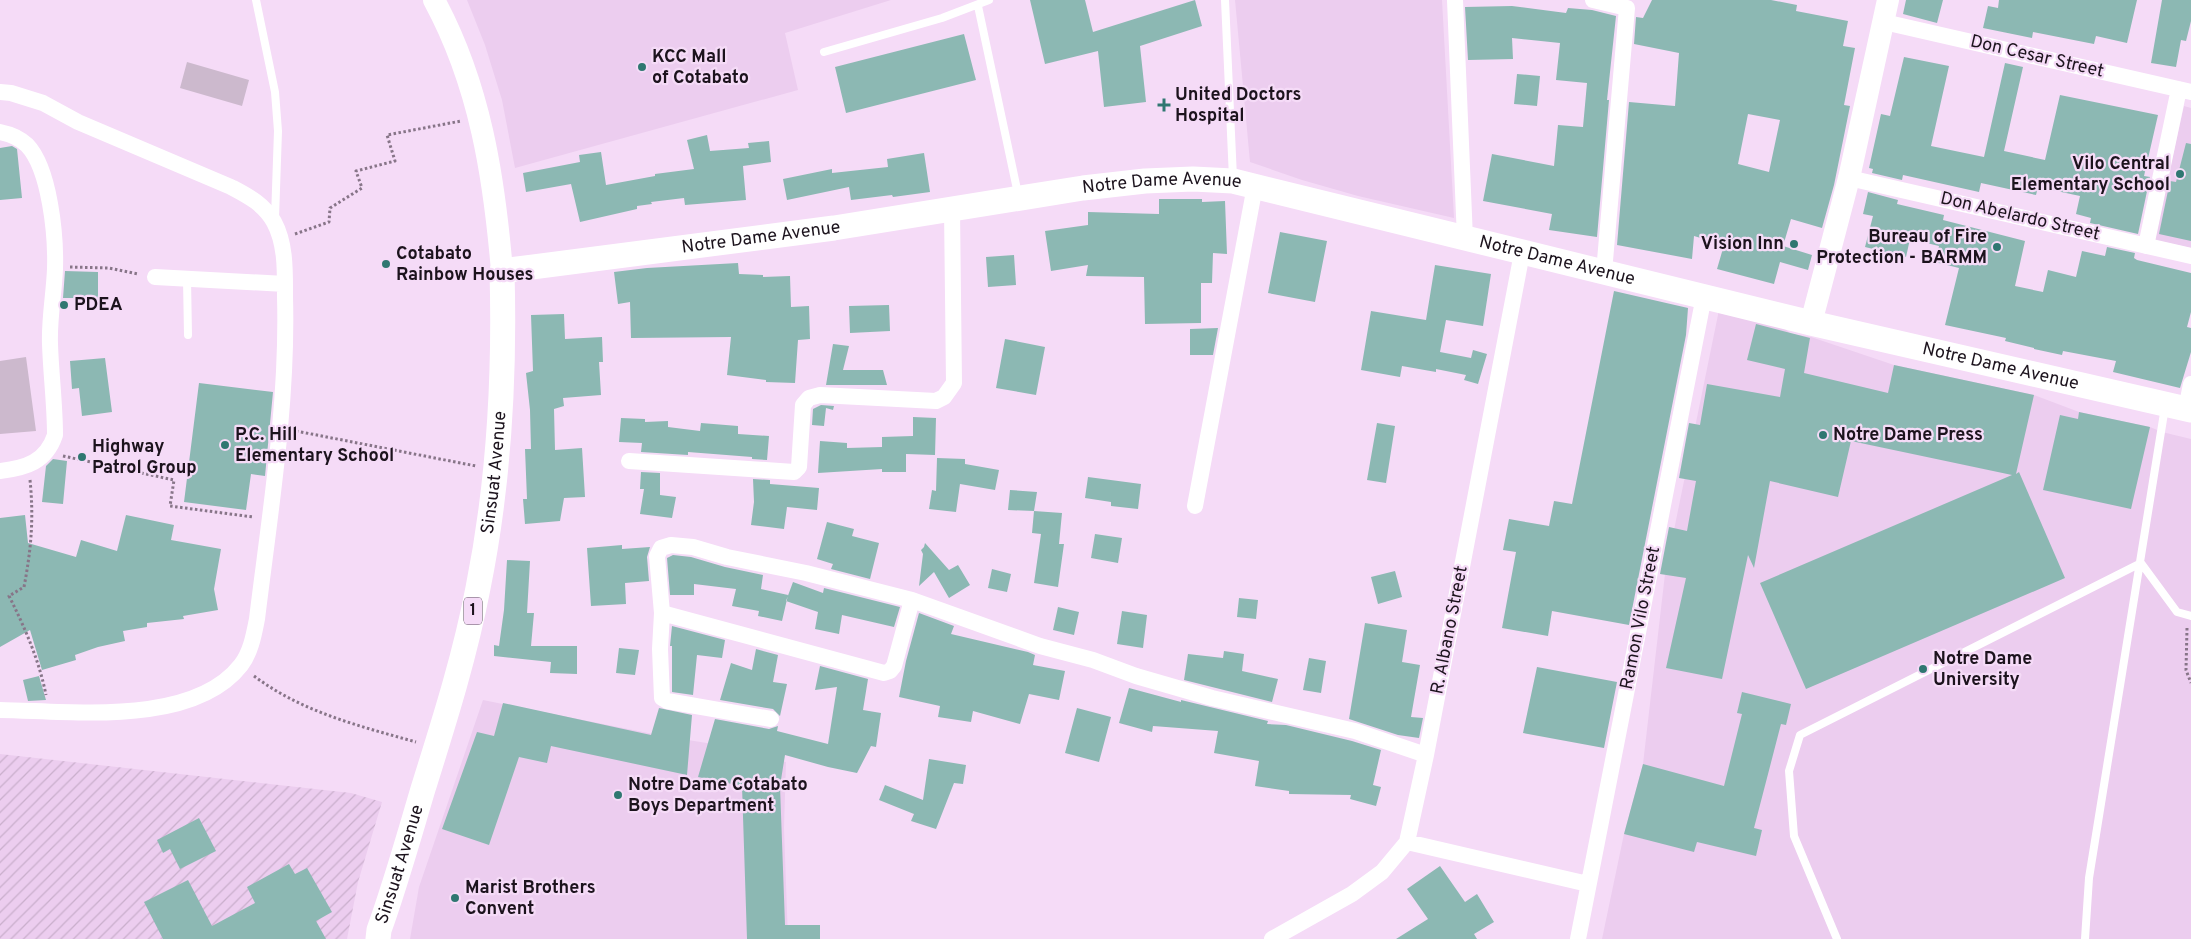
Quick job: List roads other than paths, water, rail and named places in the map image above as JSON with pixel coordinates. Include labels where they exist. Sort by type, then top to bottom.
[{"type":"main road","name":"Notre Dame Avenue","points":[[502,271],[545,267],[834,228],[952,208],[1145,181],[1193,179],[1244,183],[1811,323],[2181,407]]},
{"type":"main road","name":"Sinsuat Avenue","points":[[378,939],[379,930],[444,723],[465,648],[478,589],[489,526],[500,422],[502,271]]},
{"type":"street","name":"Sinsuat Avenue","points":[[434,0],[458,51],[472,88],[480,120],[493,193],[502,271]]},
{"type":"street","points":[[1456,0],[1465,239]]},
{"type":"street","points":[[1593,0],[1627,8],[1604,272]]},
{"type":"street","points":[[1811,323],[1849,178],[1888,0]]},
{"type":"street","name":"Don Cesar Street","points":[[1884,22],[2185,91]]},
{"type":"street","points":[[2146,246],[2185,91]]},
{"type":"street","points":[[0,92],[11,93],[43,103],[85,125],[231,186],[251,198],[264,208],[275,223],[284,256],[285,284],[284,361],[258,618],[251,645],[241,665],[222,683],[195,698],[158,709],[124,712],[0,710]]},
{"type":"street","points":[[0,132],[14,135],[27,145],[37,161],[45,183],[52,215],[55,267],[50,343],[55,435],[51,448],[42,457],[29,465],[0,471]]},
{"type":"street","name":"Don Abelardo Street","points":[[1849,178],[2191,256]]},
{"type":"street","points":[[1195,506],[1244,183]]},
{"type":"street","points":[[629,461],[794,472],[799,467],[803,405],[809,398],[820,395],[936,401],[944,397],[954,384],[952,208]]},
{"type":"street","name":"R. Albano Street","points":[[1272,939],[1352,894],[1382,872],[1407,842],[1426,755],[1522,253]]},
{"type":"street","points":[[155,277],[285,284]]},
{"type":"street","name":"Ramon Vilo Street","points":[[1578,939],[1704,296]]},
{"type":"street","points":[[2181,407],[2191,384]]},
{"type":"street","points":[[771,719],[667,701],[662,698],[660,649],[662,613],[657,556],[661,548],[671,545],[693,547],[726,557],[806,573],[912,600],[1040,646],[1093,660],[1136,676],[1212,698],[1355,731],[1426,755]]},
{"type":"street","points":[[662,613],[884,673],[890,671],[894,666],[912,600]]},
{"type":"street","points":[[1407,842],[1588,884]]},
{"type":"lane","points":[[256,0],[275,92],[278,131],[275,223]]},
{"type":"lane","points":[[824,52],[942,18],[978,6],[989,0]]},
{"type":"lane","points":[[1225,0],[1244,183]]},
{"type":"lane","points":[[978,6],[1019,198]]},
{"type":"lane","points":[[187,279],[188,335]]},
{"type":"lane","points":[[2085,939],[2089,878],[2140,563],[2181,407]]},
{"type":"lane","points":[[2140,563],[2177,612],[2189,616]]},
{"type":"lane","points":[[1837,939],[1794,836],[1789,772],[1800,735],[2140,563]]},
{"type":"place","name":"KCC Mall of Cotabato","points":[[642,67]]},
{"type":"place","name":"United Doctors Hospital","points":[[1164,105]]},
{"type":"place","name":"Vilo Central Elementary School","points":[[2180,174]]},
{"type":"place","name":"Vision Inn","points":[[1794,244]]},
{"type":"place","name":"Bureau of Fire Protection - BARMM","points":[[1997,247]]},
{"type":"place","name":"Cotabato Rainbow Houses","points":[[386,264]]},
{"type":"place","name":"PDEA","points":[[64,305]]},
{"type":"place","name":"Notre Dame Press","points":[[1823,435]]},
{"type":"place","name":"P.C. Hill Elementary School","points":[[225,445]]},
{"type":"place","name":"Highway Patrol Group","points":[[82,457]]},
{"type":"place","name":"Notre Dame University","points":[[1923,669]]},
{"type":"place","name":"Notre Dame Cotabato Boys Department","points":[[618,795]]},
{"type":"place","name":"Marist Brothers Convent","points":[[455,898]]}]
